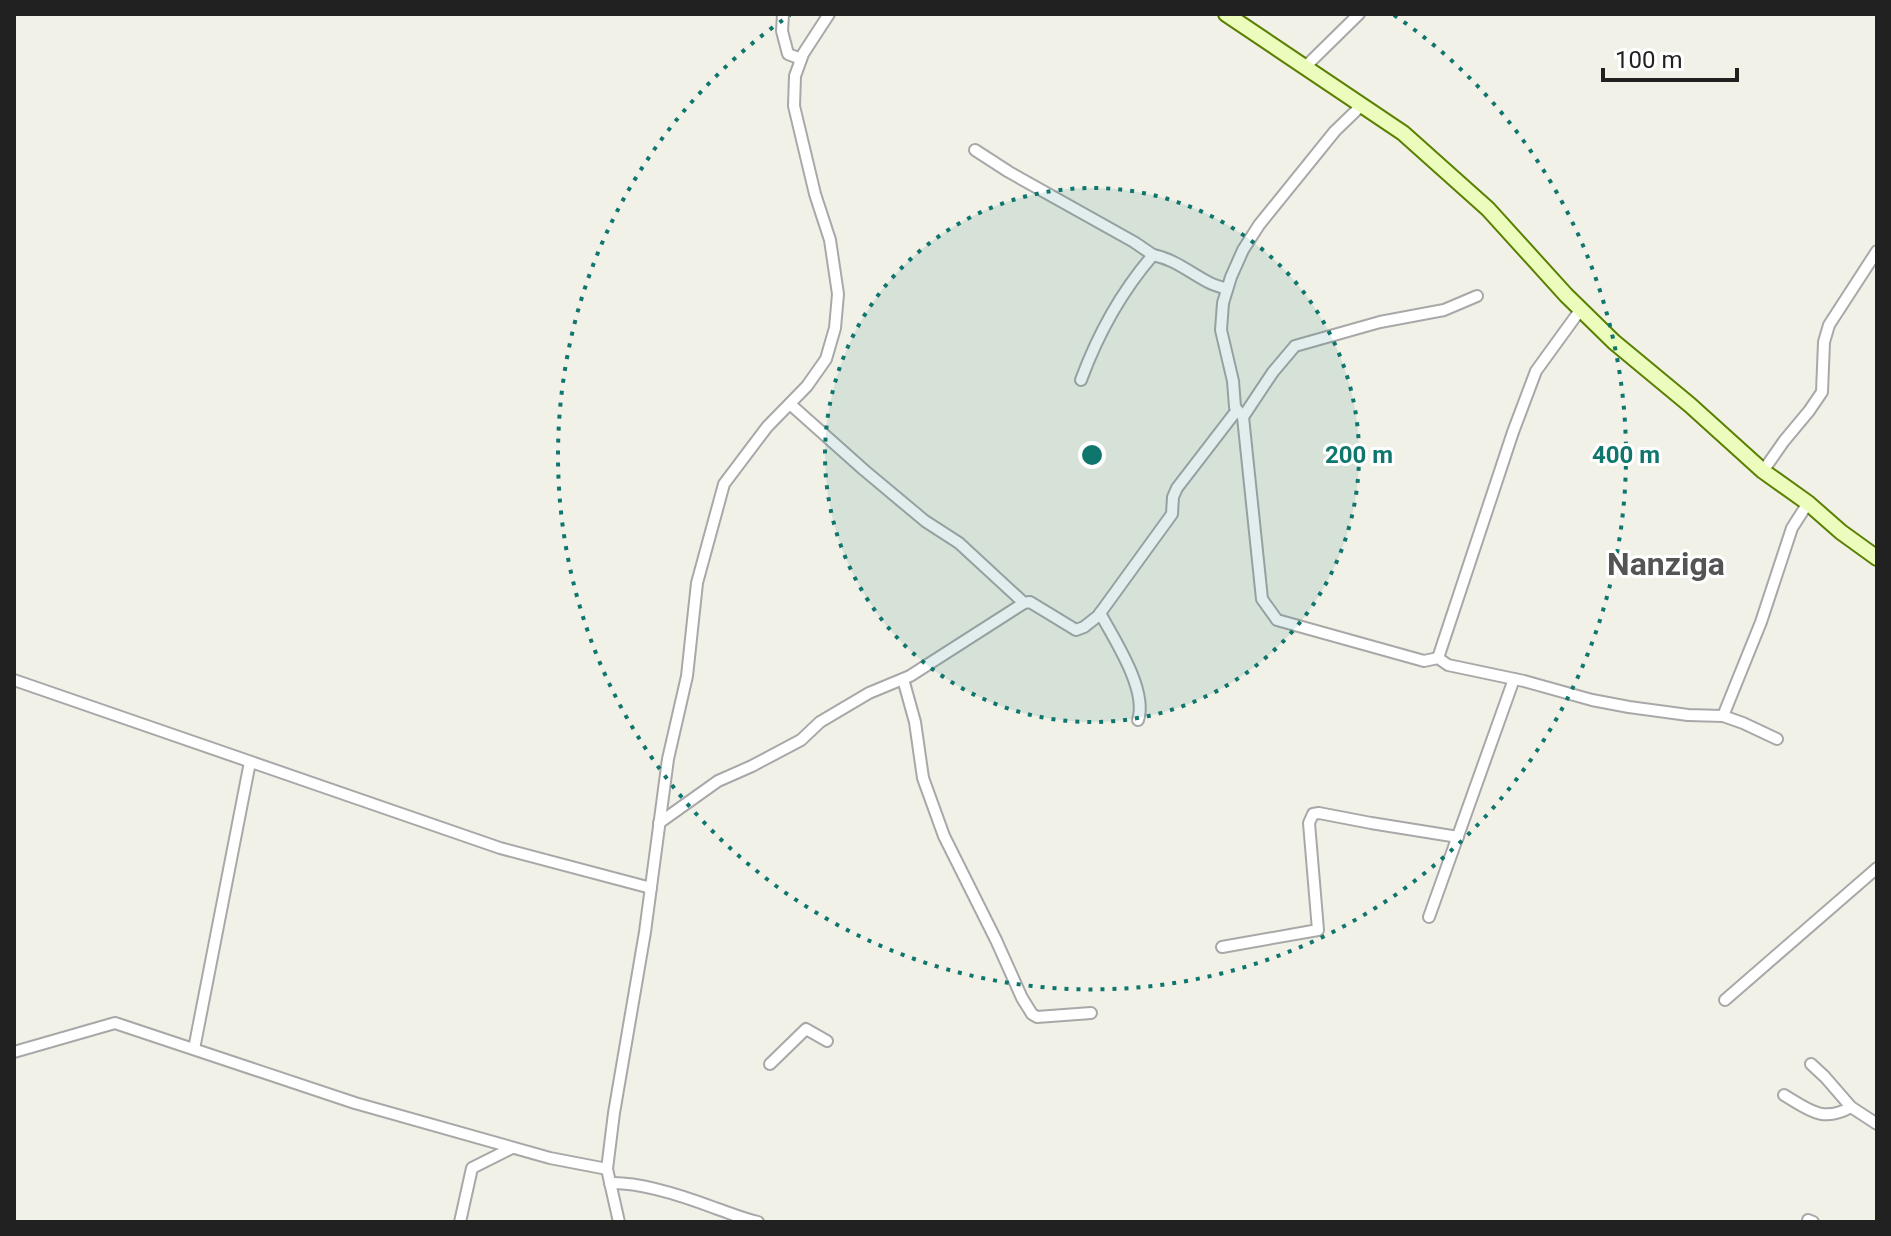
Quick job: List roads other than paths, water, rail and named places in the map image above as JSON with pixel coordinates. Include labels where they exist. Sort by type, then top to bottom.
[{"type":"street","points":[[783,14],[782,31],[788,54],[801,59]]},
{"type":"street","points":[[619,1222],[607,1169],[668,759],[687,676],[697,583],[724,484],[767,427],[807,386],[826,359],[835,328],[838,294],[830,240],[815,194],[794,106],[795,76],[801,59],[829,14]]},
{"type":"street","points":[[1226,14],[1403,133],[1488,209],[1614,342],[1763,471],[1877,558]]},
{"type":"street","points":[[1305,67],[1359,14]]},
{"type":"street","points":[[1361,106],[1335,131],[1259,225],[1243,250],[1223,303],[1221,330],[1233,381],[1235,407],[1240,413],[1262,599],[1277,620],[1424,661],[1438,658],[1448,665],[1629,707],[1723,716],[1777,739]]},
{"type":"street","points":[[975,150],[1153,255],[1164,257],[1209,283],[1227,289]]},
{"type":"street","points":[[1763,471],[1822,392],[1824,342],[1829,325],[1877,251]]},
{"type":"street","points":[[1081,380],[1102,328],[1153,255]]},
{"type":"street","points":[[659,823],[718,781],[801,740],[820,722],[869,693],[903,679],[1024,603],[1030,602],[1076,630],[1084,627],[1100,613],[1172,514],[1177,488],[1295,346],[1380,322],[1444,310],[1477,296]]},
{"type":"street","points":[[1438,658],[1536,371],[1581,309]]},
{"type":"street","points":[[790,404],[913,511],[959,543],[1024,603]]},
{"type":"street","points":[[1723,716],[1761,622],[1792,528],[1808,503]]},
{"type":"street","points":[[1100,613],[1128,665],[1139,697],[1141,711],[1138,720]]},
{"type":"street","points":[[903,679],[915,722],[923,778],[944,836],[1022,998],[1037,1017],[1091,1013]]},
{"type":"street","points":[[1429,917],[1514,679]]},
{"type":"street","points":[[14,680],[500,848],[651,888]]},
{"type":"street","points":[[194,1049],[250,762]]},
{"type":"street","points":[[1222,947],[1318,930],[1309,823],[1313,814],[1458,837]]},
{"type":"street","points":[[1725,1000],[1877,868]]},
{"type":"street","points":[[14,1052],[115,1023],[355,1103],[550,1158],[607,1169]]},
{"type":"street","points":[[770,1064],[806,1029],[827,1041]]},
{"type":"street","points":[[1811,1064],[1851,1107],[1876,1120]]},
{"type":"street","points":[[1784,1095],[1821,1115],[1839,1114],[1851,1107]]},
{"type":"street","points":[[460,1222],[472,1168],[512,1148]]},
{"type":"street","points":[[610,1183],[623,1182],[691,1199],[758,1222]]},
{"type":"district","name":"Nanziga","points":[[1666,564]]}]
